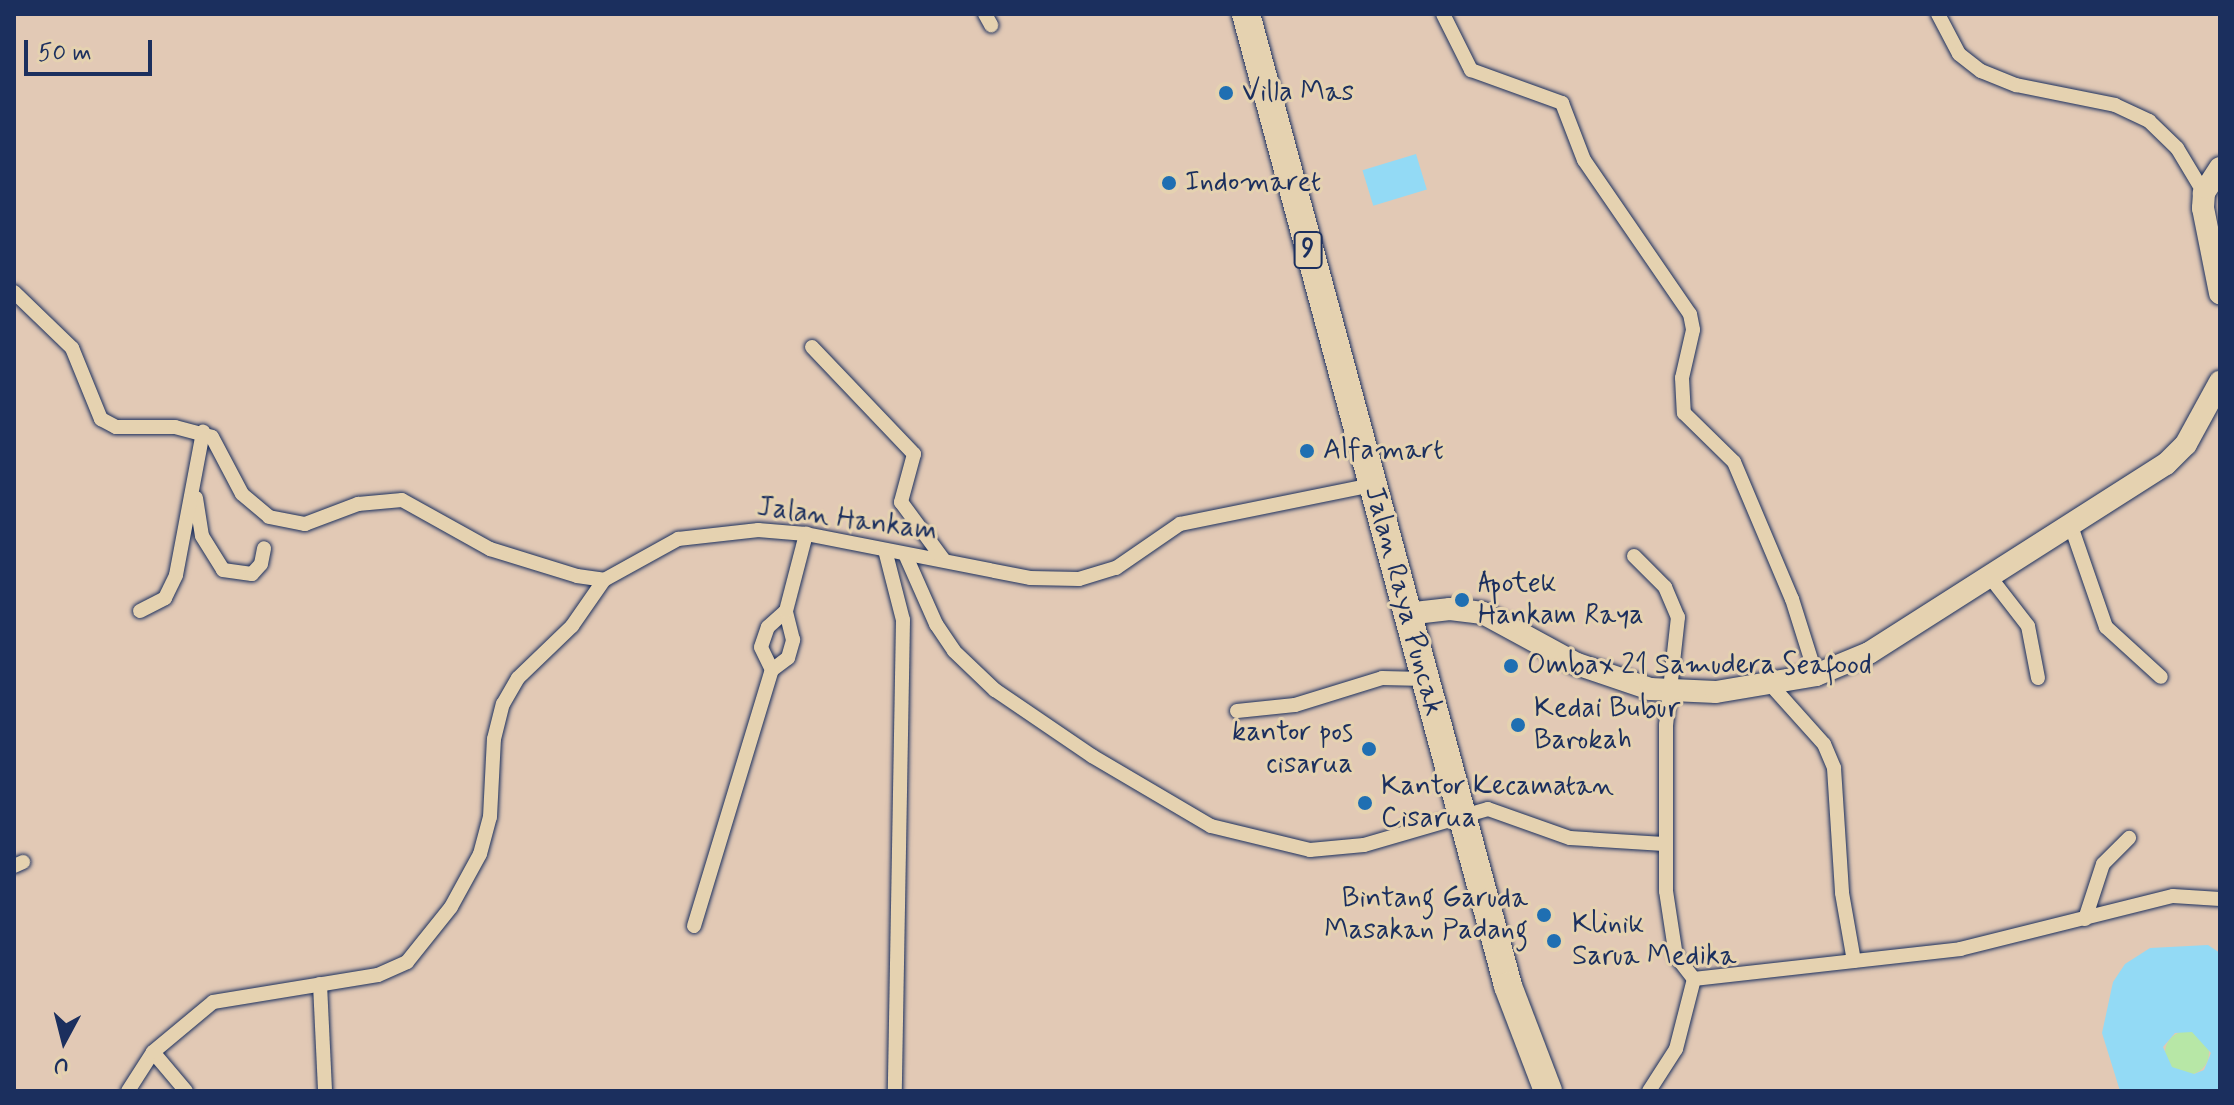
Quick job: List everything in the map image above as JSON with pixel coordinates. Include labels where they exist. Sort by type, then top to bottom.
[{"type":"highway","name":"Jalan Raya Puncak","points":[[1246,14],[1459,814],[1508,986],[1548,1091]]},
{"type":"main road","points":[[2220,168],[2204,193],[2206,238],[2220,293]]},
{"type":"main road","points":[[1406,614],[1450,609],[1483,613],[1599,674],[1671,692],[1771,685],[1816,675],[1869,653],[2176,456],[2220,382]]},
{"type":"street","points":[[1443,14],[1471,70],[1562,103],[1584,160],[1690,314],[1693,330],[1682,378],[1684,413],[1734,462],[1792,599],[1816,675]]},
{"type":"street","points":[[1938,14],[1959,54],[1981,71],[2016,85],[2115,105],[2143,117],[2177,148],[2204,193]]},
{"type":"street","points":[[14,292],[72,348],[105,422],[203,432],[220,445],[242,494],[278,521],[305,524],[358,504],[402,500],[507,556],[604,580],[572,626],[518,678],[503,704],[494,739],[486,835],[471,878],[407,962],[378,975],[213,1002],[153,1052],[128,1091]]},
{"type":"street","points":[[812,347],[914,454],[901,502],[943,559]]},
{"type":"street","points":[[140,611],[165,598],[176,575],[203,432]]},
{"type":"street","points":[[194,482],[202,536],[219,567],[232,575],[252,574],[261,564],[264,548]]},
{"type":"street","name":"Jalan Hankam","points":[[604,580],[678,539],[742,531],[806,534],[1030,578],[1090,577],[1128,562],[1180,524],[1372,485]]},
{"type":"street","points":[[2071,526],[2106,627],[2161,677]]},
{"type":"street","points":[[694,926],[772,670],[788,658],[793,640],[786,611],[806,534]]},
{"type":"street","points":[[885,550],[903,620],[895,1091]]},
{"type":"street","points":[[905,554],[936,624],[985,681],[1046,727],[1211,826],[1310,850],[1364,845],[1459,814],[1502,811],[1570,838],[1664,844]]},
{"type":"street","points":[[1634,556],[1653,573],[1676,608],[1664,844],[1676,956],[1694,979]]},
{"type":"street","points":[[1990,577],[2028,626],[2038,678]]},
{"type":"street","points":[[772,670],[761,647],[768,627],[786,611]]},
{"type":"street","points":[[1237,711],[1295,705],[1382,678],[1425,679]]},
{"type":"street","points":[[1771,685],[1824,744],[1834,768],[1842,893],[1854,961]]},
{"type":"street","points":[[2085,919],[2103,864],[2129,838]]},
{"type":"street","points":[[1694,979],[1960,949],[2173,896],[2220,899]]},
{"type":"street","points":[[1649,1091],[1676,1049],[1694,979]]},
{"type":"street","points":[[320,984],[325,1091]]},
{"type":"street","points":[[153,1052],[186,1091]]},
{"type":"green space","points":[[2187,1031],[2203,1037],[2209,1053],[2203,1069],[2187,1075],[2171,1069],[2165,1053],[2171,1037]]},
{"type":"water","points":[[1416,154],[1427,189],[1373,206],[1362,170]]},
{"type":"water","points":[[2208,945],[2220,953],[2220,1091],[2120,1091],[2102,1033],[2113,982],[2125,964],[2150,948]],"holes":[[[2192,1032],[2211,1053],[2204,1070],[2194,1074],[2172,1067],[2163,1047],[2175,1033]]]},
{"type":"place","name":"Villa Mas","points":[[1226,93]]},
{"type":"place","name":"Indomaret","points":[[1169,183]]},
{"type":"place","name":"Alfamart","points":[[1307,451]]},
{"type":"place","name":"Apotek Hankam Raya","points":[[1462,600]]},
{"type":"place","name":"Ombax 21 Samudera Seafood","points":[[1511,666]]},
{"type":"place","name":"Kedai Bubur Barokah","points":[[1518,725]]},
{"type":"place","name":"kantor pos cisarua","points":[[1369,749]]},
{"type":"place","name":"Kantor Kecamatan Cisarua","points":[[1365,803]]},
{"type":"place","name":"Bintang Garuda Masakan Padang","points":[[1544,915]]},
{"type":"place","name":"Klinik Sarua Medika","points":[[1554,941]]}]
